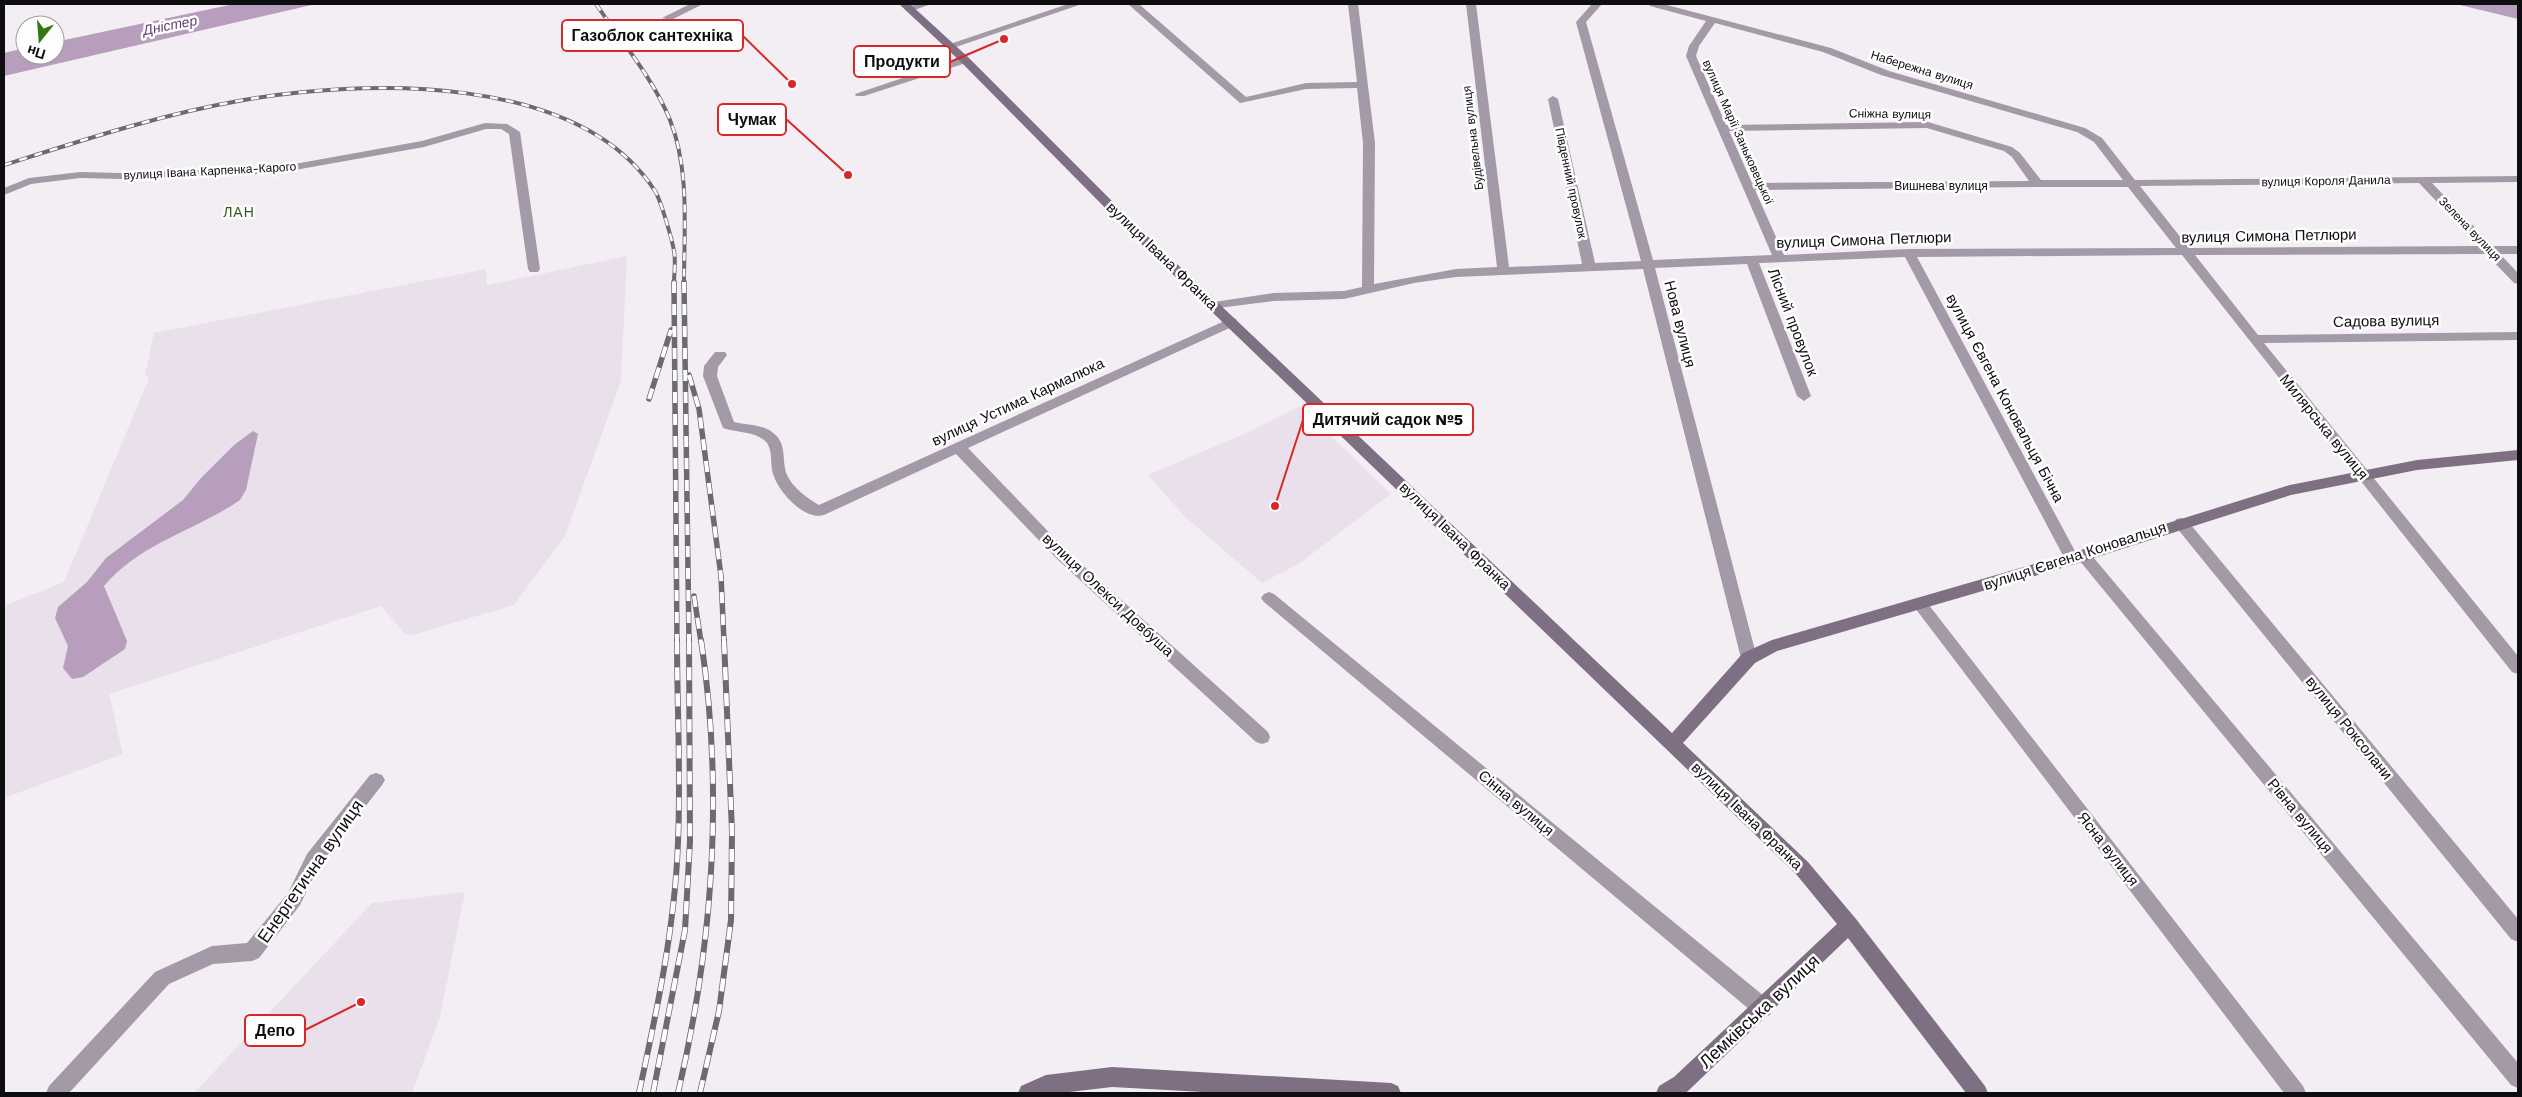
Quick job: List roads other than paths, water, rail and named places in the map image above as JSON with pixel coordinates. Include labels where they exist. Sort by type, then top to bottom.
[{"type":"main road","name":"вулиця Івана Франка","points":[[906,6],[965,60],[1214,306],[1802,868],[1849,925],[1978,1093]]},
{"type":"main road","name":"вулиця Євгена Коновальця","points":[[1672,744],[1749,658],[1772,646],[2077,557],[2290,490],[2362,474],[2417,465],[2516,457]]},
{"type":"main road","name":"Лемківська вулиця","points":[[1666,1093],[1681,1084],[1849,925]]},
{"type":"main road","points":[[1028,1093],[1046,1085],[1112,1077],[1391,1093]]},
{"type":"street","points":[[667,18],[698,4]]},
{"type":"street","points":[[906,6],[926,4]]},
{"type":"street","points":[[949,46],[1078,4]]},
{"type":"street","points":[[1133,4],[1244,100],[1306,86],[1362,85]]},
{"type":"street","points":[[1353,4],[1369,143],[1368,290]]},
{"type":"street","name":"Будівельна вулиця","points":[[1471,4],[1503,270]]},
{"type":"street","name":"Нова вулиця","points":[[1597,4],[1582,22],[1648,265],[1749,658]]},
{"type":"street","name":"Набережна вулиця","points":[[1653,4],[1827,50],[1885,74],[2081,130],[2098,140],[2134,184]]},
{"type":"street","name":"вулиця Марії Заньковецької","points":[[1712,20],[1694,46],[1690,56],[1778,258]]},
{"type":"street","points":[[860,94],[965,60]]},
{"type":"street","name":"Південний провулок","points":[[1553,99],[1589,266]]},
{"type":"street","name":"вулиця Івана Карпенка-Карого","points":[[4,192],[29,182],[80,175],[122,176],[278,170],[424,144],[495,125],[514,132],[534,269]]},
{"type":"street","name":"Сніжна вулиця","points":[[1721,128],[1928,126],[2008,149],[2016,155],[2038,185]]},
{"type":"street","name":"Зелена вулиця","points":[[2421,179],[2518,280]]},
{"type":"street","name":"вулиця Короля Данила","points":[[2134,184],[2518,179]]},
{"type":"street","name":"Вишнева вулиця","points":[[1747,187],[2134,184]]},
{"type":"street","name":"Милярська вулиця","points":[[2134,184],[2189,253],[2254,340],[2518,667]]},
{"type":"street","name":"вулиця Симона Петлюри","points":[[1214,306],[1274,297],[1344,295],[1414,279],[1503,270],[1589,266],[1909,253],[2518,250]]},
{"type":"street","name":"вулиця Євгена Коновальця Бічна","points":[[1909,253],[2077,557]]},
{"type":"street","name":"Лісний провулок","points":[[1752,260],[1804,396]]},
{"type":"street","name":"вулиця Устима Кармалюка","points":[[720,355],[711,366],[710,376],[728,425],[752,428],[770,437],[777,446],[779,474],[809,509],[819,511],[1231,322]]},
{"type":"street","name":"Садова вулиця","points":[[2254,340],[2518,336]]},
{"type":"street","name":"вулиця Олекси Довбуша","points":[[959,448],[1062,554],[1262,737]]},
{"type":"street","name":"вулиця Роксолани","points":[[2181,523],[2518,933]]},
{"type":"street","name":"Рівна вулиця","points":[[2077,557],[2518,1078]]},
{"type":"street","name":"Сінна вулиця","points":[[1269,598],[1763,1008]]},
{"type":"street","name":"Ясна вулиця","points":[[1920,604],[2296,1093]]},
{"type":"street","name":"Енергетична вулиця","points":[[56,1093],[162,978],[212,955],[252,952],[294,899],[314,860],[376,780]]},
{"type":"water","name":"Дністер","points":[[234,4],[316,4],[65,62],[65,40]]},
{"type":"water","points":[[2456,4],[2518,4],[2518,19]]},
{"type":"water","points":[[15,50],[15,65],[52,65],[4,76],[4,53]]},
{"type":"water","points":[[253,431],[258,434],[246,490],[240,500],[223,511],[151,548],[118,571],[104,586],[127,641],[125,649],[83,677],[72,679],[63,668],[68,646],[55,618],[58,607],[87,582],[106,558],[183,500],[201,478],[234,445]]},
{"type":"railway","points":[[596,4],[655,89],[670,120],[681,159],[683,180],[685,221],[684,283]]},
{"type":"railway","points":[[4,165],[153,120],[244,100],[294,93],[349,89],[408,88],[467,93],[524,105],[576,124],[621,152],[655,191],[666,220],[674,251],[674,283]]},
{"type":"railway","points":[[674,283],[677,642]]},
{"type":"railway","points":[[684,283],[689,642]]},
{"type":"railway","points":[[649,399],[671,330]]},
{"type":"railway","points":[[689,375],[699,409],[721,576],[724,642]]},
{"type":"railway","points":[[694,596],[701,642]]},
{"type":"railway","points":[[639,1093],[664,968],[676,874],[679,792],[677,640]]},
{"type":"railway","points":[[653,1093],[685,930],[690,841],[689,640]]},
{"type":"railway","points":[[678,1093],[700,981],[711,868],[712,754],[701,640]]},
{"type":"railway","points":[[700,1093],[719,1011],[731,920],[732,832],[724,640]]},
{"type":"place","name":"Продукти","points":[[1004,39]]},
{"type":"place","name":"Газоблок сантехніка","points":[[792,84]]},
{"type":"place","name":"Чумак","points":[[848,175]]},
{"type":"place","name":"Дитячий садок №5","points":[[1275,506]]},
{"type":"place","name":"Депо","points":[[361,1002]]},
{"type":"district","name":"ЛАН","points":[[239,212]]}]
